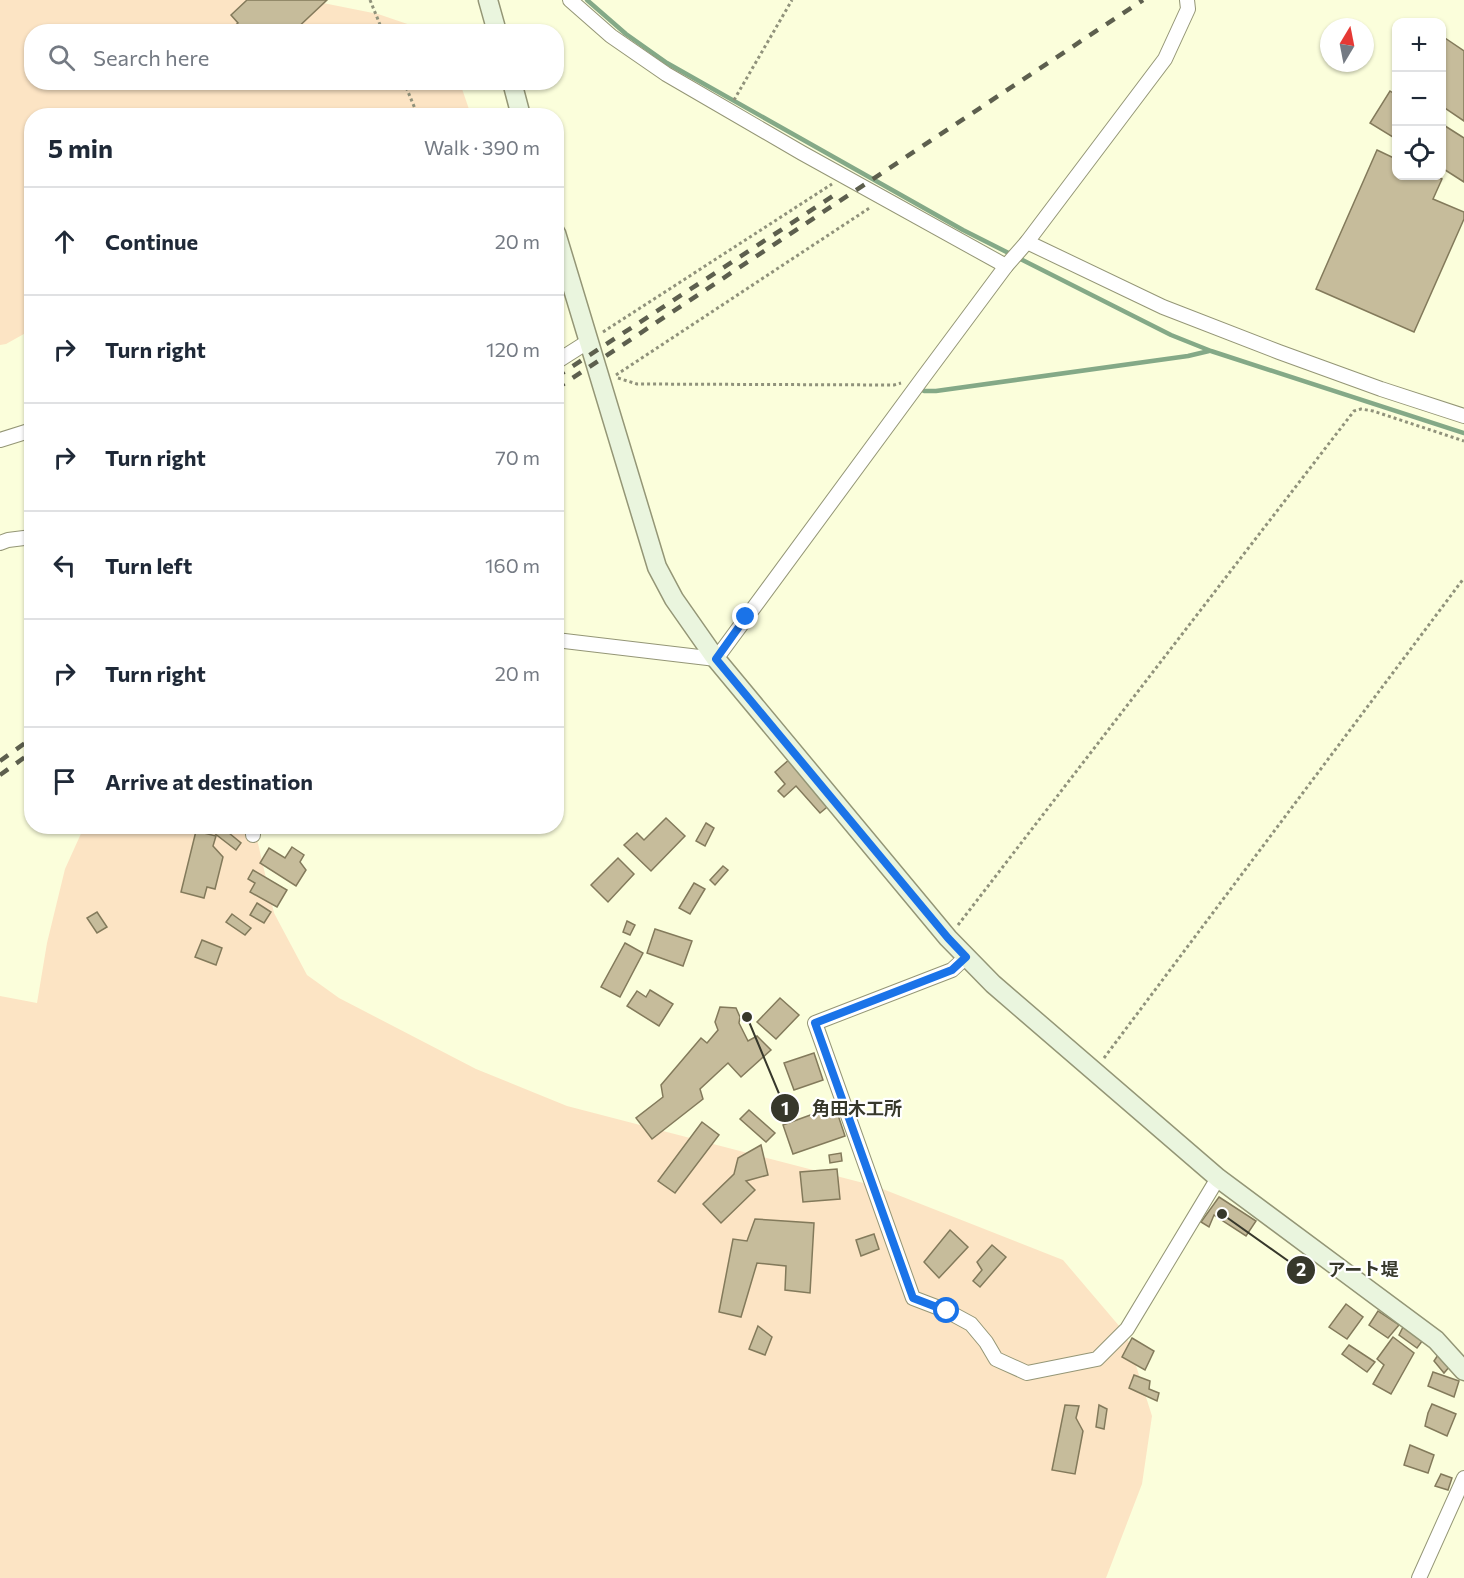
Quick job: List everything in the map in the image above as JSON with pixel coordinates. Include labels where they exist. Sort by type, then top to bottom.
[{"type":"street","points":[[488,0],[495,24]]},
{"type":"street","points":[[570,0],[611,36],[666,74],[885,198],[1016,255],[1163,307],[1381,389],[1464,416]]},
{"type":"street","points":[[716,659],[922,379],[1165,59],[1188,9],[1187,0]]},
{"type":"street","points":[[514,90],[519,108]]},
{"type":"street","points":[[564,259],[657,567],[674,599],[716,659],[948,938],[993,984],[1218,1178],[1436,1340],[1464,1371]]},
{"type":"street","points":[[564,357],[589,341]]},
{"type":"street","points":[[0,440],[24,432]]},
{"type":"street","points":[[0,543],[24,538]]},
{"type":"street","points":[[564,641],[716,659]]},
{"type":"street","points":[[966,957],[952,970],[815,1023],[913,1298],[947,1311],[971,1324],[996,1359],[1027,1373],[1097,1359],[1127,1329],[1218,1178]]},
{"type":"street","points":[[1419,1578],[1464,1478]]},
{"type":"path","points":[[370,0],[380,24]]},
{"type":"path","points":[[738,94],[792,0]]},
{"type":"path","points":[[407,90],[415,108]]},
{"type":"path","points":[[589,341],[845,176]]},
{"type":"path","points":[[885,198],[613,377],[637,384],[894,385],[922,379]]},
{"type":"path","points":[[948,938],[1354,411],[1361,409],[1373,411],[1464,441]]},
{"type":"path","points":[[1094,1072],[1464,578]]},
{"type":"shaded area","points":[[0,0],[308,0],[378,14],[407,24],[24,24],[24,90],[462,90],[469,108],[24,108],[24,334],[0,345]]},
{"type":"shaded area","points":[[81,834],[259,834],[257,839],[274,913],[307,975],[339,998],[476,1069],[567,1106],[875,1186],[1063,1260],[1126,1334],[1152,1416],[1142,1484],[1106,1578],[0,1578],[0,996],[37,1003],[47,943],[65,869]]},
{"type":"building","points":[[247,0],[327,0],[302,24],[237,24],[231,15]]},
{"type":"building","points":[[1446,39],[1464,51],[1464,121],[1446,109]]},
{"type":"building","points":[[1390,91],[1392,92],[1392,137],[1370,123]]},
{"type":"building","points":[[1446,127],[1464,138],[1464,182],[1446,171]]},
{"type":"building","points":[[1377,150],[1392,157],[1392,180],[1442,180],[1433,199],[1464,212],[1464,219],[1414,332],[1316,289]]},
{"type":"building","points":[[791,758],[832,803],[820,813],[796,786],[784,797],[778,791],[785,784],[775,772]]},
{"type":"building","points":[[666,818],[685,836],[651,871],[624,845],[637,833],[644,840]]},
{"type":"building","points":[[706,823],[714,828],[705,846],[696,841]]},
{"type":"building","points":[[195,834],[216,836],[213,846],[223,857],[215,889],[207,887],[204,898],[181,892]]},
{"type":"building","points":[[215,834],[230,834],[241,843],[236,850]]},
{"type":"building","points":[[292,847],[304,855],[300,862],[306,870],[296,886],[260,863],[269,848],[285,858]]},
{"type":"building","points":[[618,858],[634,874],[608,902],[591,885]]},
{"type":"building","points":[[723,866],[728,870],[715,885],[710,880]]},
{"type":"building","points":[[253,870],[287,890],[277,907],[250,892],[255,883],[248,879]]},
{"type":"building","points":[[694,883],[705,889],[690,914],[679,908]]},
{"type":"building","points":[[257,903],[271,912],[264,923],[250,915]]},
{"type":"building","points":[[97,912],[107,927],[97,933],[87,918]]},
{"type":"building","points":[[232,914],[251,928],[245,935],[226,922]]},
{"type":"building","points":[[627,921],[635,925],[630,935],[623,932]]},
{"type":"building","points":[[655,929],[692,941],[683,966],[647,953]]},
{"type":"building","points":[[202,940],[222,948],[216,965],[195,957]]},
{"type":"building","points":[[625,943],[643,953],[620,997],[601,987]]},
{"type":"building","points":[[650,990],[673,1004],[659,1026],[627,1006],[637,991],[646,997]]},
{"type":"building","points":[[780,998],[799,1015],[776,1039],[757,1022]]},
{"type":"building","points":[[720,1007],[736,1008],[740,1017],[739,1023],[748,1041],[757,1036],[771,1050],[741,1077],[728,1063],[700,1089],[703,1099],[652,1139],[636,1118],[663,1097],[661,1085],[701,1038],[707,1043],[718,1030],[715,1022]]},
{"type":"building","points":[[814,1053],[823,1080],[794,1090],[784,1063]]},
{"type":"building","points":[[835,1106],[845,1136],[793,1154],[783,1125]]},
{"type":"building","points":[[749,1110],[775,1133],[766,1142],[740,1119]]},
{"type":"building","points":[[702,1122],[719,1135],[675,1193],[658,1181]]},
{"type":"building","points":[[761,1145],[768,1175],[746,1181],[755,1190],[721,1223],[703,1204],[734,1174],[738,1158]]},
{"type":"building","points":[[841,1153],[842,1161],[830,1163],[829,1155]]},
{"type":"building","points":[[837,1169],[840,1199],[803,1202],[800,1172]]},
{"type":"building","points":[[1219,1197],[1256,1221],[1246,1236],[1214,1215],[1209,1227],[1201,1222]]},
{"type":"building","points":[[755,1219],[814,1223],[810,1293],[785,1290],[786,1266],[757,1263],[741,1317],[719,1312],[733,1239],[747,1241]]},
{"type":"building","points":[[950,1230],[968,1247],[939,1278],[924,1262]]},
{"type":"building","points":[[874,1234],[879,1249],[861,1256],[856,1240]]},
{"type":"building","points":[[992,1245],[1006,1257],[980,1287],[973,1281],[982,1270],[977,1262]]},
{"type":"building","points":[[1346,1304],[1363,1317],[1347,1339],[1329,1327]]},
{"type":"building","points":[[1378,1311],[1399,1325],[1388,1338],[1369,1325]]},
{"type":"building","points":[[758,1326],[772,1337],[765,1355],[749,1349]]},
{"type":"building","points":[[1403,1327],[1423,1340],[1417,1348],[1399,1335]]},
{"type":"building","points":[[1393,1337],[1414,1353],[1391,1394],[1373,1384],[1384,1365],[1377,1359]]},
{"type":"building","points":[[1132,1338],[1154,1351],[1145,1370],[1122,1357]]},
{"type":"building","points":[[1349,1345],[1375,1362],[1367,1372],[1342,1354]]},
{"type":"building","points":[[1438,1355],[1450,1366],[1444,1373],[1434,1361]]},
{"type":"building","points":[[1433,1372],[1459,1381],[1454,1397],[1428,1386]]},
{"type":"building","points":[[1134,1375],[1150,1381],[1149,1389],[1159,1393],[1157,1401],[1129,1388]]},
{"type":"building","points":[[1432,1404],[1456,1414],[1447,1436],[1425,1426]]},
{"type":"building","points":[[1065,1405],[1079,1406],[1076,1418],[1083,1431],[1075,1474],[1052,1470]]},
{"type":"building","points":[[1099,1405],[1107,1409],[1104,1429],[1096,1427]]},
{"type":"building","points":[[1410,1445],[1434,1455],[1428,1473],[1404,1465]]},
{"type":"building","points":[[1441,1474],[1452,1478],[1448,1490],[1435,1486]]},
{"type":"waterway","points":[[587,0],[626,34],[667,63],[963,230],[1171,335],[1211,351],[1464,433]]},
{"type":"waterway","points":[[924,391],[1188,356],[1209,351]]},
{"type":"railway","points":[[564,384],[1143,0]]},
{"type":"railway","points":[[564,372],[836,194]]},
{"type":"railway","points":[[0,761],[24,744]]},
{"type":"railway","points":[[0,775],[24,758]]},
{"type":"place","name":"角田木工所","points":[[747,1017]]},
{"type":"place","name":"アート堤","points":[[1222,1214]]},
{"type":"route","points":[[746,617],[716,659],[800,762],[966,957],[952,970],[815,1023],[913,1298],[947,1311]]}]
